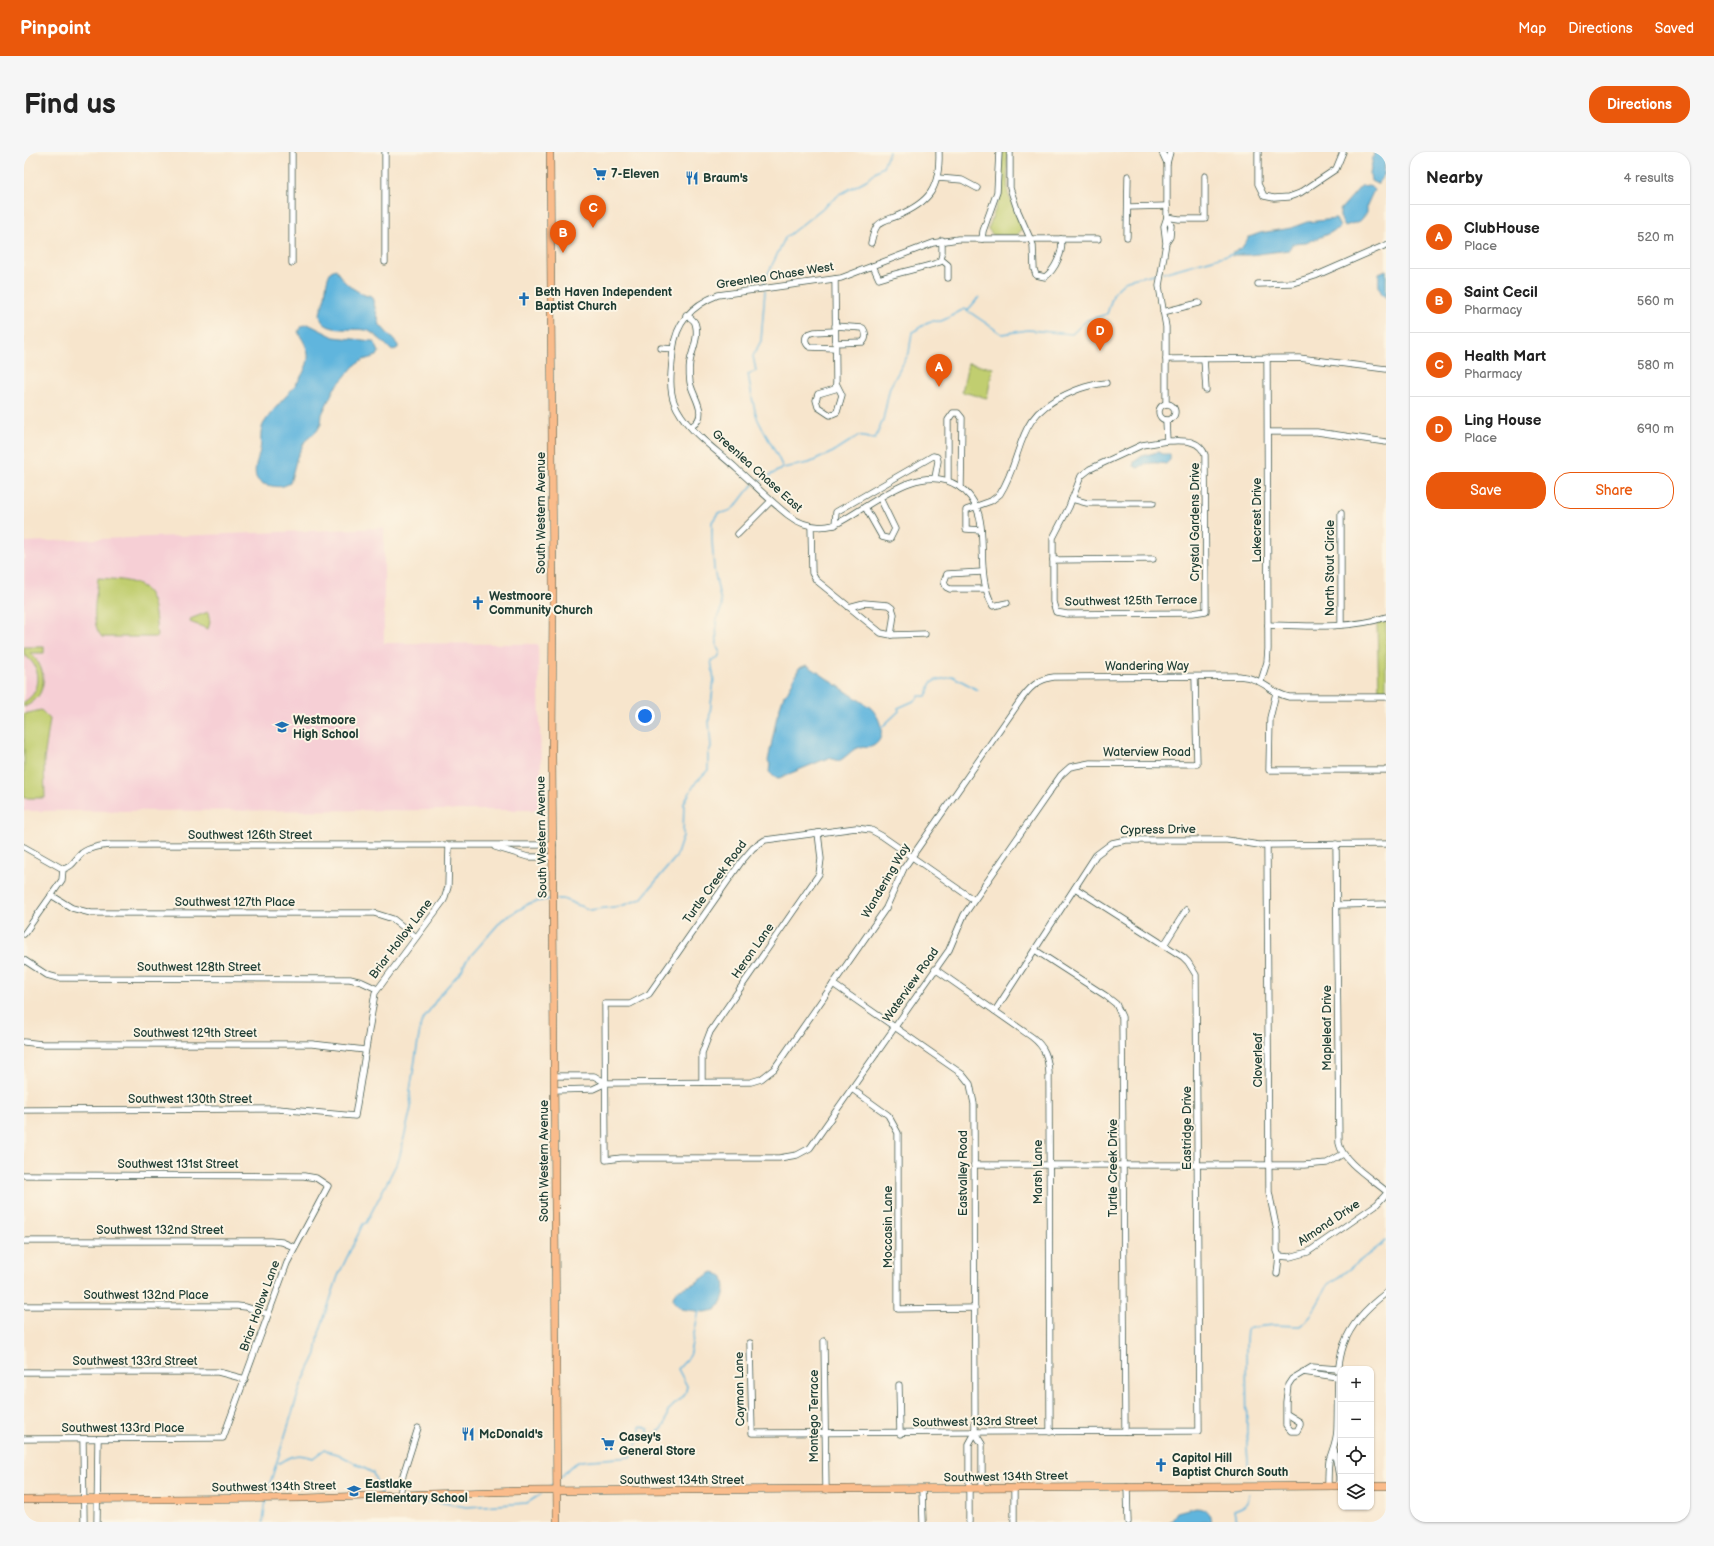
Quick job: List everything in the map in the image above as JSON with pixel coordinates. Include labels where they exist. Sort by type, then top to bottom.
[{"type":"main road","name":"South Western Avenue","points":[[550,152],[557,1522]]},
{"type":"main road","name":"Southwest 134th Street","points":[[24,1500],[276,1499],[558,1491],[1338,1486]]},
{"type":"main road","points":[[1374,1486],[1386,1486]]},
{"type":"street","points":[[292,152],[292,263]]},
{"type":"street","points":[[385,152],[385,262]]},
{"type":"street","points":[[871,243],[878,225],[885,220],[915,208],[928,197],[936,186],[938,178],[939,152]]},
{"type":"street","points":[[982,239],[983,231],[997,192],[999,152]]},
{"type":"street","points":[[1010,152],[1010,185],[1012,196],[1031,240],[1034,251],[1034,273],[1042,277],[1051,272],[1061,252],[1061,239]]},
{"type":"street","points":[[1162,152],[1167,162]]},
{"type":"street","points":[[1166,404],[1166,327],[1159,286],[1166,243],[1170,237],[1171,224],[1167,217],[1167,162],[1170,152]]},
{"type":"street","points":[[1258,152],[1258,184],[1264,196],[1274,198],[1289,197],[1300,193],[1336,169],[1343,152]]},
{"type":"street","points":[[1339,152],[1341,160]]},
{"type":"street","points":[[1127,237],[1128,176]]},
{"type":"street","points":[[1167,217],[1179,219],[1205,219],[1205,176]]},
{"type":"street","points":[[938,178],[962,180],[977,188]]},
{"type":"street","points":[[1128,207],[1167,206]]},
{"type":"street","name":"Greenlea Chase West","points":[[675,338],[686,315],[698,305],[718,295],[835,279],[942,240],[1098,239]]},
{"type":"street","points":[[942,240],[942,260]]},
{"type":"street","points":[[1258,284],[1293,283],[1315,276],[1386,245]]},
{"type":"street","points":[[873,266],[878,279],[897,273],[914,271],[942,260]]},
{"type":"street","points":[[942,260],[948,265],[948,278]]},
{"type":"street","points":[[835,279],[836,383],[835,389],[822,392],[817,396],[818,407],[830,415],[837,412],[842,395],[836,383]]},
{"type":"street","points":[[1163,312],[1199,303]]},
{"type":"street","points":[[686,315],[694,321],[696,327],[695,345],[691,357],[690,379],[691,387],[699,402],[699,413],[697,422],[692,426]]},
{"type":"street","points":[[858,327],[863,328],[866,334],[863,342],[835,345],[813,348],[807,345],[807,335],[810,332],[858,327]]},
{"type":"street","name":"Greenlea Chase East","points":[[675,338],[671,378],[673,395],[678,408],[692,426],[759,490],[794,520],[811,526],[823,527],[835,525],[880,498],[916,480],[935,478],[948,480],[961,488],[972,499],[976,506],[981,530],[982,572],[985,589],[993,606],[1007,603]]},
{"type":"street","points":[[661,348],[673,349]]},
{"type":"street","points":[[1204,358],[1206,390]]},
{"type":"street","points":[[1166,359],[1267,358],[1319,360],[1386,369]]},
{"type":"street","name":"Lakecrest Drive","points":[[1261,681],[1268,656],[1267,358]]},
{"type":"street","points":[[981,530],[966,530],[966,510],[991,502],[1000,494],[1027,427],[1041,408],[1057,398],[1088,385],[1106,383]]},
{"type":"street","points":[[1166,404],[1161,407],[1159,414],[1166,420]]},
{"type":"street","points":[[1166,404],[1173,407],[1175,414],[1171,419],[1166,420]]},
{"type":"street","points":[[948,480],[948,420],[951,414],[958,413],[962,418],[961,488]]},
{"type":"street","points":[[1166,420],[1166,441]]},
{"type":"street","points":[[1268,432],[1317,432],[1386,442]]},
{"type":"street","name":"Crystal Gardens Drive","points":[[1056,612],[1053,602],[1052,543],[1055,532],[1072,499],[1081,476],[1090,469],[1142,444],[1166,441],[1196,443],[1202,448],[1206,455],[1206,610]]},
{"type":"street","points":[[835,525],[835,514],[839,509],[933,456],[936,457],[938,461],[935,478]]},
{"type":"street","points":[[865,507],[882,537],[890,539],[896,529],[880,498]]},
{"type":"street","points":[[1072,499],[1087,503],[1153,503]]},
{"type":"street","points":[[738,534],[771,501]]},
{"type":"street","name":"North Stout Circle","points":[[1341,513],[1341,624]]},
{"type":"street","points":[[811,526],[813,575],[816,580],[881,633],[891,635],[925,634]]},
{"type":"street","points":[[1053,560],[1153,559]]},
{"type":"street","points":[[982,572],[948,574],[944,582],[946,587],[950,589],[985,589]]},
{"type":"street","points":[[849,607],[864,603],[888,605],[892,608],[894,614],[891,635]]},
{"type":"street","name":"Southwest 125th Terrace","points":[[1056,612],[1067,614],[1186,613],[1206,610]]},
{"type":"street","points":[[1268,625],[1365,624],[1386,617]]},
{"type":"street","name":"Wandering Way","points":[[555,1090],[594,1089],[606,1083],[751,1082],[766,1076],[780,1060],[886,908],[900,874],[1020,701],[1036,683],[1054,678],[1226,676],[1247,676],[1261,681]]},
{"type":"street","name":"Waterview Road","points":[[606,1083],[606,1160],[779,1158],[797,1156],[810,1148],[949,950],[960,920],[1057,780],[1070,767],[1090,763],[1198,764],[1195,677]]},
{"type":"street","points":[[1261,681],[1276,693],[1296,698],[1386,697]]},
{"type":"street","points":[[1276,693],[1270,718],[1269,770],[1386,770]]},
{"type":"street","name":"Turtle Creek Road","points":[[606,1083],[606,1004],[630,1004],[649,994],[753,848],[769,839],[818,832],[866,828],[875,832],[974,900]]},
{"type":"street","name":"Heron Lane","points":[[702,1082],[702,1053],[710,1032],[819,874],[821,859],[818,832]]},
{"type":"street","name":"Cypress Drive","points":[[995,1011],[1099,851],[1107,845],[1118,841],[1227,840],[1267,845],[1386,844]]},
{"type":"street","name":"Mapleleaf Drive","points":[[1336,844],[1338,1137],[1343,1154]]},
{"type":"street","name":"Southwest 126th Street","points":[[63,869],[69,868],[82,853],[90,849],[110,845],[553,845]]},
{"type":"street","name":"Cloverleaf","points":[[1267,845],[1269,1165],[1270,1199],[1276,1224],[1277,1251],[1279,1256],[1277,1274]]},
{"type":"street","name":"Briar Hollow Lane","points":[[355,1116],[372,1005],[377,989],[446,896],[448,887],[449,846]]},
{"type":"street","name":"Southwest 126th Street","points":[[491,846],[528,857],[553,857]]},
{"type":"street","points":[[24,847],[63,869],[62,880],[24,934]]},
{"type":"street","name":"Eastridge Drive","points":[[1075,888],[1188,962],[1196,975],[1199,1431]]},
{"type":"street","name":"Southwest 127th Place","points":[[51,895],[72,908],[91,913],[374,913],[393,919],[416,937]]},
{"type":"street","points":[[1337,904],[1386,904]]},
{"type":"street","points":[[1164,945],[1186,910]]},
{"type":"street","name":"Turtle Creek Drive","points":[[1035,950],[1106,996],[1116,1004],[1120,1013],[1123,1033],[1125,1431]]},
{"type":"street","name":"Southwest 128th Street","points":[[24,960],[47,975],[58,978],[350,979],[362,982],[377,989]]},
{"type":"street","name":"Marsh Lane","points":[[935,969],[1038,1042],[1048,1057],[1050,1166],[1050,1432]]},
{"type":"street","name":"Eastvalley Road","points":[[833,984],[958,1071],[970,1084],[974,1104],[975,1433],[969,1444],[969,1522]]},
{"type":"street","name":"Southwest 129th Street","points":[[24,1042],[42,1044],[312,1044],[365,1050]]},
{"type":"street","name":"Wandering Way","points":[[555,1076],[594,1076],[606,1083]]},
{"type":"street","name":"Moccasin Lane","points":[[852,1089],[888,1115],[898,1133],[898,1309],[975,1308]]},
{"type":"street","name":"Southwest 130th Street","points":[[24,1110],[278,1109],[355,1116]]},
{"type":"street","points":[[974,1165],[1050,1166],[1321,1164],[1332,1161],[1343,1154],[1386,1191]]},
{"type":"street","name":"Southwest 131st Street","points":[[24,1175],[304,1176],[316,1178],[328,1186]]},
{"type":"street","name":"Briar Hollow Lane","points":[[223,1438],[294,1247],[328,1186]]},
{"type":"street","name":"Almond Drive","points":[[1279,1256],[1290,1257],[1308,1252],[1377,1204],[1386,1194]]},
{"type":"street","name":"Southwest 132nd Street","points":[[24,1241],[277,1241],[294,1247]]},
{"type":"street","points":[[1339,1366],[1342,1346],[1352,1327],[1364,1311],[1386,1293]]},
{"type":"street","name":"Southwest 132nd Place","points":[[24,1306],[237,1306],[246,1307],[268,1314]]},
{"type":"street","name":"Montego Terrace","points":[[824,1341],[826,1490]]},
{"type":"street","name":"Cayman Lane","points":[[750,1343],[752,1433]]},
{"type":"street","points":[[1287,1414],[1286,1402],[1288,1385],[1292,1379],[1307,1369],[1319,1367],[1338,1369],[1337,1429],[1330,1461],[1328,1486]]},
{"type":"street","name":"Southwest 133rd Street","points":[[24,1372],[218,1372],[244,1379]]},
{"type":"street","points":[[1303,1372],[1337,1377]]},
{"type":"street","points":[[899,1385],[900,1434]]},
{"type":"street","points":[[400,1496],[402,1475],[418,1428]]},
{"type":"street","name":"Southwest 133rd Street","points":[[752,1433],[900,1434],[1199,1431]]},
{"type":"street","name":"Eastvalley Road","points":[[975,1433],[982,1444],[982,1489]]},
{"type":"street","name":"Southwest 133rd Place","points":[[24,1439],[223,1438]]},
{"type":"street","points":[[83,1439],[84,1522]]},
{"type":"street","points":[[97,1522],[98,1439]]},
{"type":"street","points":[[1334,1448],[1339,1474]]},
{"type":"street","points":[[1127,1487],[1128,1522]]},
{"type":"street","points":[[1014,1488],[1014,1522]]},
{"type":"street","points":[[922,1489],[923,1522]]},
{"type":"shaded area","name":"Westmoore High School","points":[[384,528],[384,643],[538,644],[542,810],[24,811],[24,542]]},
{"type":"green space","points":[[1002,152],[1007,152],[1008,193],[1022,228],[1017,235],[993,235],[988,229],[1001,194]]},
{"type":"green space","points":[[968,363],[993,368],[987,398],[962,392]]},
{"type":"green space","points":[[98,578],[128,581],[146,590],[154,607],[157,637],[102,637],[98,631],[95,617],[95,600]]},
{"type":"green space","points":[[208,612],[210,622],[208,629],[190,622],[190,619]]},
{"type":"green space","points":[[1386,620],[1386,691],[1379,692],[1377,624]]},
{"type":"green space","points":[[24,647],[44,647],[44,653],[30,653],[40,666],[43,674],[43,682],[42,689],[38,696],[24,707],[24,702],[35,692],[38,678],[34,665],[24,655]]},
{"type":"green space","points":[[41,710],[50,719],[44,760],[45,798],[24,798],[24,714]]},
{"type":"water","points":[[1374,152],[1386,152],[1384,175],[1377,184],[1371,181],[1370,174]]},
{"type":"water","points":[[1369,185],[1374,190],[1367,205],[1367,213],[1360,221],[1345,226],[1340,217],[1340,210],[1361,186]]},
{"type":"water","points":[[1336,219],[1340,227],[1337,230],[1306,243],[1292,244],[1289,250],[1250,255],[1232,255],[1233,252],[1241,249],[1249,237],[1260,233],[1291,228],[1307,222]]},
{"type":"water","points":[[336,269],[342,279],[349,286],[367,296],[369,295],[372,297],[380,325],[398,345],[398,348],[392,351],[369,331],[333,328],[322,322],[320,313],[328,278],[331,271]]},
{"type":"water","points":[[1386,270],[1386,298],[1379,287],[1379,273]]},
{"type":"water","points":[[308,324],[334,337],[372,341],[375,343],[379,352],[377,356],[363,360],[354,366],[334,389],[322,414],[321,424],[317,431],[305,441],[297,457],[290,483],[279,487],[267,485],[257,480],[255,471],[261,447],[262,426],[269,415],[293,388],[303,373],[307,364],[308,355],[306,347],[298,332],[301,326]]},
{"type":"water","points":[[1158,452],[1162,454],[1170,454],[1170,460],[1166,464],[1151,463],[1138,468],[1134,466],[1134,462],[1142,456]]},
{"type":"water","points":[[807,665],[871,708],[880,722],[880,738],[873,746],[859,747],[839,761],[828,758],[779,778],[774,777],[769,772],[770,764],[768,761],[777,716],[784,695],[788,691],[799,668]]},
{"type":"water","points":[[713,1272],[722,1276],[725,1285],[723,1298],[716,1310],[704,1312],[681,1309],[673,1301],[673,1296],[677,1291],[696,1283]]},
{"type":"water","points":[[1196,1507],[1202,1508],[1206,1511],[1210,1516],[1211,1522],[1170,1522],[1177,1512]]},
{"type":"waterway","points":[[764,287],[764,282],[785,238],[839,195],[868,179],[876,171],[883,167],[889,152]]},
{"type":"waterway","points":[[1163,273],[1234,253]]},
{"type":"waterway","points":[[756,483],[783,468],[809,463],[833,452],[858,436],[875,439],[883,420],[890,387],[909,353],[912,332],[928,322],[941,321],[965,309],[1002,334],[1028,330],[1072,334],[1087,320],[1107,314],[1114,292],[1127,280],[1159,273]]},
{"type":"waterway","points":[[765,291],[761,341],[753,356],[756,371],[748,374],[753,403],[758,420],[783,468]]},
{"type":"waterway","points":[[967,311],[979,297]]},
{"type":"waterway","points":[[555,899],[563,899],[590,910],[621,906],[641,899],[676,857],[683,836],[684,803],[696,782],[708,770],[708,754],[711,747],[709,721],[714,680],[711,660],[717,659],[720,653],[717,647],[716,620],[722,607],[714,569],[712,522],[718,513],[730,510],[738,504],[753,485]]},
{"type":"waterway","points":[[881,728],[899,711],[898,708],[916,700],[919,696],[926,696],[930,684],[935,680],[952,676],[978,690]]},
{"type":"waterway","points":[[266,1496],[301,1385],[316,1354],[319,1333],[338,1276],[363,1224],[366,1223],[399,1159],[411,1108],[410,1091],[421,1023],[439,996],[462,970],[466,961],[502,920],[530,903],[550,899]]},
{"type":"waterway","points":[[1249,1476],[1247,1448],[1247,1329],[1280,1325],[1300,1326],[1310,1317],[1328,1285],[1386,1241]]},
{"type":"waterway","points":[[560,1478],[570,1467],[580,1461],[630,1457],[639,1439],[640,1427],[642,1426],[648,1429],[649,1437],[661,1430],[665,1425],[668,1411],[686,1391],[687,1386],[678,1369],[689,1357],[699,1311]]},
{"type":"waterway","points":[[279,1463],[288,1458],[299,1455],[313,1458],[325,1449],[329,1452],[338,1454],[373,1473],[381,1493]]},
{"type":"waterway","points":[[547,1489],[554,1483]]},
{"type":"waterway","points":[[382,1498],[390,1502],[439,1502],[466,1507],[527,1503],[541,1494]]},
{"type":"waterway","points":[[1236,1522],[1234,1510],[1244,1505],[1248,1501],[1249,1495]]},
{"type":"waterway","points":[[263,1522],[266,1500]]},
{"type":"place","name":"7-Eleven","points":[[600,174]]},
{"type":"place","name":"Braum's","points":[[692,178]]},
{"type":"place","name":"Health Mart","points":[[593,228]]},
{"type":"place","name":"Saint Cecil","points":[[563,253]]},
{"type":"place","name":"Beth Haven Independent Baptist Church","points":[[524,299]]},
{"type":"place","name":"Ling House","points":[[1100,351]]},
{"type":"place","name":"ClubHouse","points":[[939,387]]},
{"type":"place","name":"Westmoore Community Church","points":[[478,603]]},
{"type":"place","name":"Westmoore High School","points":[[282,727]]},
{"type":"place","name":"McDonald's","points":[[468,1434]]},
{"type":"place","name":"Casey's General Store","points":[[608,1444]]},
{"type":"place","name":"Capitol Hill Baptist Church South","points":[[1161,1465]]},
{"type":"place","name":"Eastlake Elementary School","points":[[354,1491]]}]
